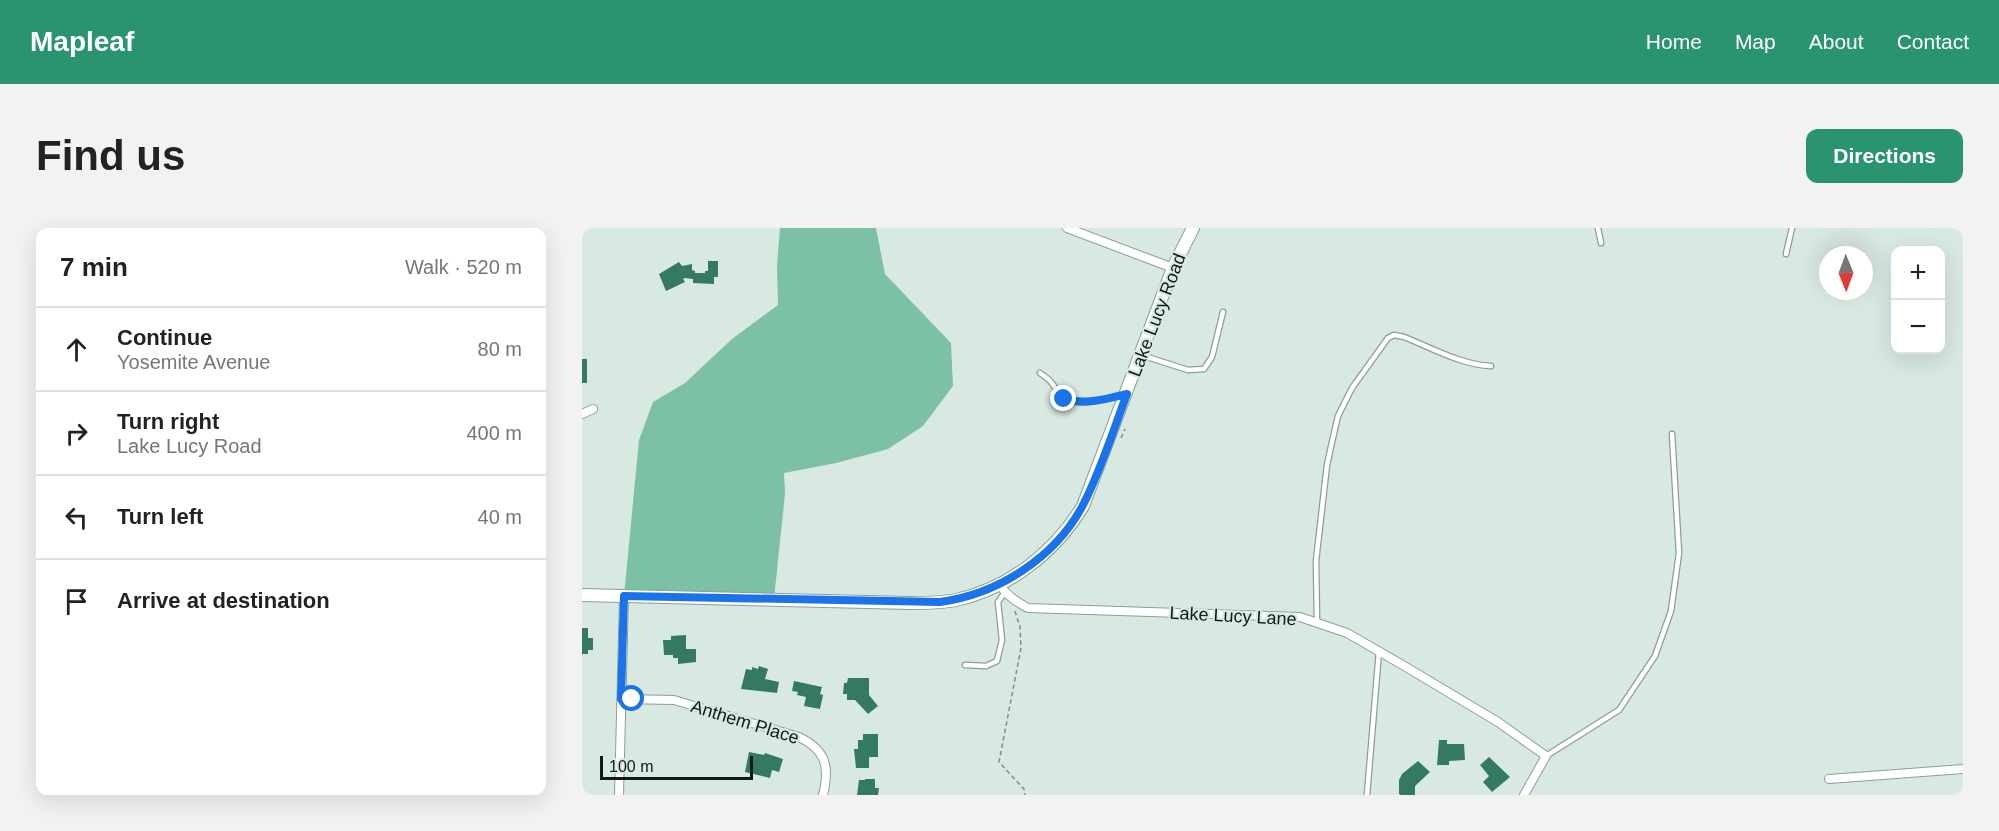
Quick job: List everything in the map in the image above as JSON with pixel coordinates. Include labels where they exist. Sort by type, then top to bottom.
[{"type":"street","points":[[1067,228],[1173,268]]},
{"type":"street","name":"Lake Lucy Road","points":[[582,595],[940,602],[1003,588],[1056,543],[1072,524],[1091,487],[1173,268],[1194,228]]},
{"type":"street","points":[[582,414],[593,409]]},
{"type":"street","name":"Lake Lucy Lane","points":[[1003,588],[1015,601],[1028,608],[1300,617],[1347,633],[1498,722],[1546,756]]},
{"type":"street","points":[[620,795],[624,596]]},
{"type":"street","name":"Anthem Place","points":[[621,699],[674,700],[800,737],[816,746],[823,757],[826,774],[823,795]]},
{"type":"street","points":[[1524,795],[1546,756]]},
{"type":"street","points":[[1829,779],[1963,769]]},
{"type":"lane","points":[[1598,228],[1601,243]]},
{"type":"lane","points":[[1786,254],[1792,228]]},
{"type":"lane","points":[[1142,355],[1188,370],[1204,369],[1212,357],[1223,312]]},
{"type":"lane","points":[[1317,623],[1316,561],[1326,465],[1338,416],[1352,388],[1388,338],[1394,335],[1461,360],[1481,366],[1491,366]]},
{"type":"lane","points":[[1040,372],[1053,383],[1064,399],[1099,401],[1127,394]]},
{"type":"lane","points":[[1546,756],[1619,710],[1655,656],[1671,611],[1679,553],[1672,434]]},
{"type":"lane","points":[[965,665],[986,666],[998,661],[1002,640],[998,602],[1003,588]]},
{"type":"lane","points":[[1367,795],[1378,651]]},
{"type":"path","points":[[1122,437],[1126,428]]},
{"type":"path","points":[[1015,601],[1021,648],[999,762],[1024,789],[1026,795]]},
{"type":"green space","points":[[780,228],[876,228],[885,274],[951,343],[953,386],[923,426],[888,449],[836,463],[784,473],[785,494],[774,599],[624,596],[639,440],[653,402],[685,383],[732,339],[778,305],[777,265]]},
{"type":"building","points":[[708,261],[718,261],[718,277],[714,277],[714,284],[693,283],[693,279],[685,278],[683,279],[685,282],[666,291],[659,274],[679,262],[682,266],[692,264],[692,270],[695,273],[705,273],[708,271]]},
{"type":"building","points":[[582,359],[587,359],[587,383],[582,383]]},
{"type":"building","points":[[582,628],[588,628],[588,638],[593,638],[593,650],[588,650],[588,654],[582,654]]},
{"type":"building","points":[[686,635],[686,649],[696,649],[696,662],[678,664],[678,658],[673,658],[673,655],[664,655],[663,640],[671,640],[671,636]]},
{"type":"building","points":[[759,666],[768,669],[765,679],[779,682],[777,693],[741,689],[746,669],[752,670],[752,667],[758,669]]},
{"type":"building","points":[[848,678],[869,678],[869,695],[878,706],[868,714],[855,700],[847,700],[847,694],[843,694],[844,683],[847,683]]},
{"type":"building","points":[[794,681],[822,687],[820,709],[804,706],[806,697],[792,691]]},
{"type":"building","points":[[863,734],[878,734],[878,757],[869,757],[869,768],[856,768],[854,749],[858,749],[858,740],[863,740]]},
{"type":"building","points":[[1439,740],[1447,740],[1447,744],[1464,744],[1465,760],[1449,761],[1449,765],[1437,765]]},
{"type":"building","points":[[749,752],[764,755],[765,753],[783,759],[779,772],[772,770],[770,778],[745,772]]},
{"type":"building","points":[[1489,757],[1510,777],[1492,792],[1483,782],[1489,776],[1480,765]]},
{"type":"building","points":[[1418,761],[1430,772],[1415,786],[1415,795],[1399,794],[1399,780],[1402,774]]},
{"type":"building","points":[[875,779],[875,788],[879,788],[878,795],[857,795],[859,780]]},
{"type":"route","points":[[632,699],[621,699],[624,596],[940,602],[972,596],[1000,585],[1022,572],[1056,543],[1083,506],[1127,394],[1099,401],[1064,399]]}]
